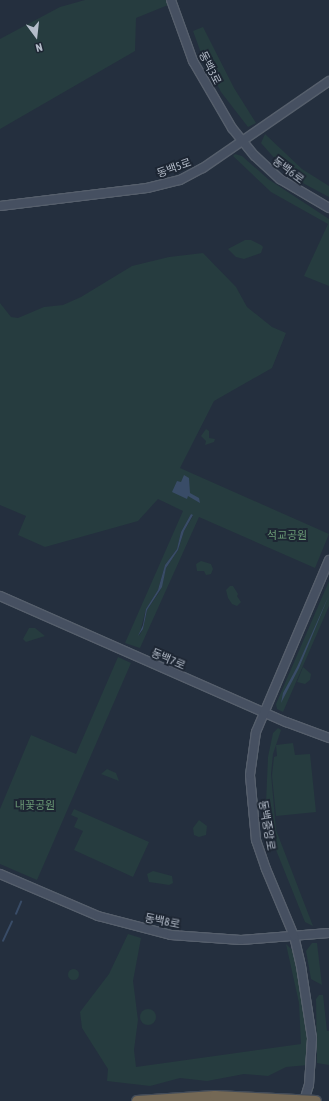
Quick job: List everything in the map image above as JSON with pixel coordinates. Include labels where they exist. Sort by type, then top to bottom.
[{"type":"highway","points":[[137,1101],[215,1096],[316,1101]]},
{"type":"street","name":"동백3로","points":[[171,0],[180,29],[200,76],[241,140]]},
{"type":"street","name":"동백5로","points":[[0,206],[165,184],[203,168],[241,140],[329,81]]},
{"type":"street","name":"동백6로","points":[[241,140],[280,179],[329,208]]},
{"type":"street","name":"동백중앙로","points":[[304,1101],[308,1085],[312,1038],[294,936],[266,869],[252,817],[250,775],[256,732],[329,560]]},
{"type":"street","name":"동백7로","points":[[0,596],[264,713],[329,738]]},
{"type":"street","name":"동백8로","points":[[0,874],[98,916],[171,936],[226,940],[329,933]]},
{"type":"green space","points":[[85,0],[167,0],[168,5],[136,18],[135,51],[0,129],[0,39],[60,7]]},
{"type":"green space","points":[[203,27],[234,88],[256,123],[248,127],[221,92],[201,53],[193,31]]},
{"type":"green space","points":[[265,134],[302,169],[329,186],[329,197],[299,181],[284,169],[261,143]]},
{"type":"green space","points":[[235,154],[242,156],[268,179],[329,219],[329,286],[304,276],[328,224],[271,192],[233,156]]},
{"type":"green space","points":[[245,240],[251,240],[261,245],[263,247],[261,253],[244,259],[236,257],[228,249]]},
{"type":"green space","name":"석교공원","points":[[203,253],[236,287],[247,307],[272,327],[286,333],[272,368],[214,401],[180,468],[329,534],[315,568],[199,517],[140,648],[125,643],[183,511],[158,499],[138,521],[45,547],[18,535],[26,516],[0,505],[0,303],[11,317],[18,318],[44,307],[63,305],[81,297],[132,266],[169,257]],"holes":[[[191,514],[193,516],[184,531],[178,550],[166,568],[160,591],[147,610],[143,629],[139,636],[146,609],[158,590],[165,565],[177,549],[181,532]]]},
{"type":"green space","points":[[206,429],[209,431],[209,438],[215,439],[214,442],[205,445],[206,441],[201,436]]},
{"type":"green space","points":[[201,561],[211,564],[213,569],[211,574],[206,575],[204,571],[197,571],[196,564]]},
{"type":"green space","points":[[329,581],[329,606],[283,712],[277,709],[276,704]]},
{"type":"green space","points":[[230,586],[233,586],[241,602],[237,606],[232,604],[228,598],[226,590]]},
{"type":"green space","points":[[29,628],[35,628],[45,636],[26,642],[23,639]]},
{"type":"green space","name":"내꽃공원","points":[[118,657],[131,663],[37,880],[0,864],[0,809],[31,735],[76,754]]},
{"type":"green space","points":[[303,667],[311,674],[310,680],[305,684],[297,682]]},
{"type":"green space","points":[[278,728],[281,730],[273,754],[271,774],[276,830],[313,926],[305,922],[270,835],[266,803],[268,757],[273,733]]},
{"type":"green space","points":[[293,743],[295,755],[310,754],[316,812],[276,816],[272,776],[274,757],[277,756],[276,745]]},
{"type":"green space","points":[[107,769],[116,773],[119,781],[101,774]]},
{"type":"green space","points":[[74,809],[149,842],[133,877],[74,850],[83,831],[74,827],[78,818],[71,815]]},
{"type":"green space","points":[[199,820],[207,826],[206,835],[199,837],[194,835],[193,828]]},
{"type":"green space","points":[[153,871],[172,876],[173,883],[169,885],[149,882],[147,874]]},
{"type":"green space","points":[[128,934],[141,938],[133,981],[138,1020],[134,1050],[136,1067],[301,1044],[299,1003],[286,944],[294,952],[301,983],[308,1034],[308,1065],[286,1067],[268,1076],[244,1074],[207,1081],[180,1078],[150,1086],[107,1081],[108,1069],[82,1028],[80,1012],[109,974]]},
{"type":"green space","points":[[312,943],[317,943],[322,985],[311,979],[306,951]]},
{"type":"green space","points":[[73,968],[77,970],[79,974],[77,978],[73,980],[69,978],[67,974],[69,970]]},
{"type":"green space","points":[[319,995],[323,995],[327,1031],[329,1031],[329,1065],[317,1063],[316,999]]},
{"type":"green space","points":[[148,1009],[155,1014],[156,1017],[151,1024],[148,1025],[141,1020],[140,1017],[145,1010]]},
{"type":"water","points":[[184,475],[189,478],[190,493],[199,498],[200,503],[188,496],[187,499],[172,492],[177,481],[181,482]]},
{"type":"water","points":[[191,514],[193,515],[184,531],[178,550],[166,568],[162,587],[147,610],[143,629],[138,636],[143,625],[146,609],[158,590],[165,565],[177,549],[181,532]]},
{"type":"water","points":[[329,595],[299,668],[281,703],[283,693],[297,667]]},
{"type":"waterway","points":[[16,914],[21,902]]},
{"type":"waterway","points":[[3,941],[12,922]]}]
